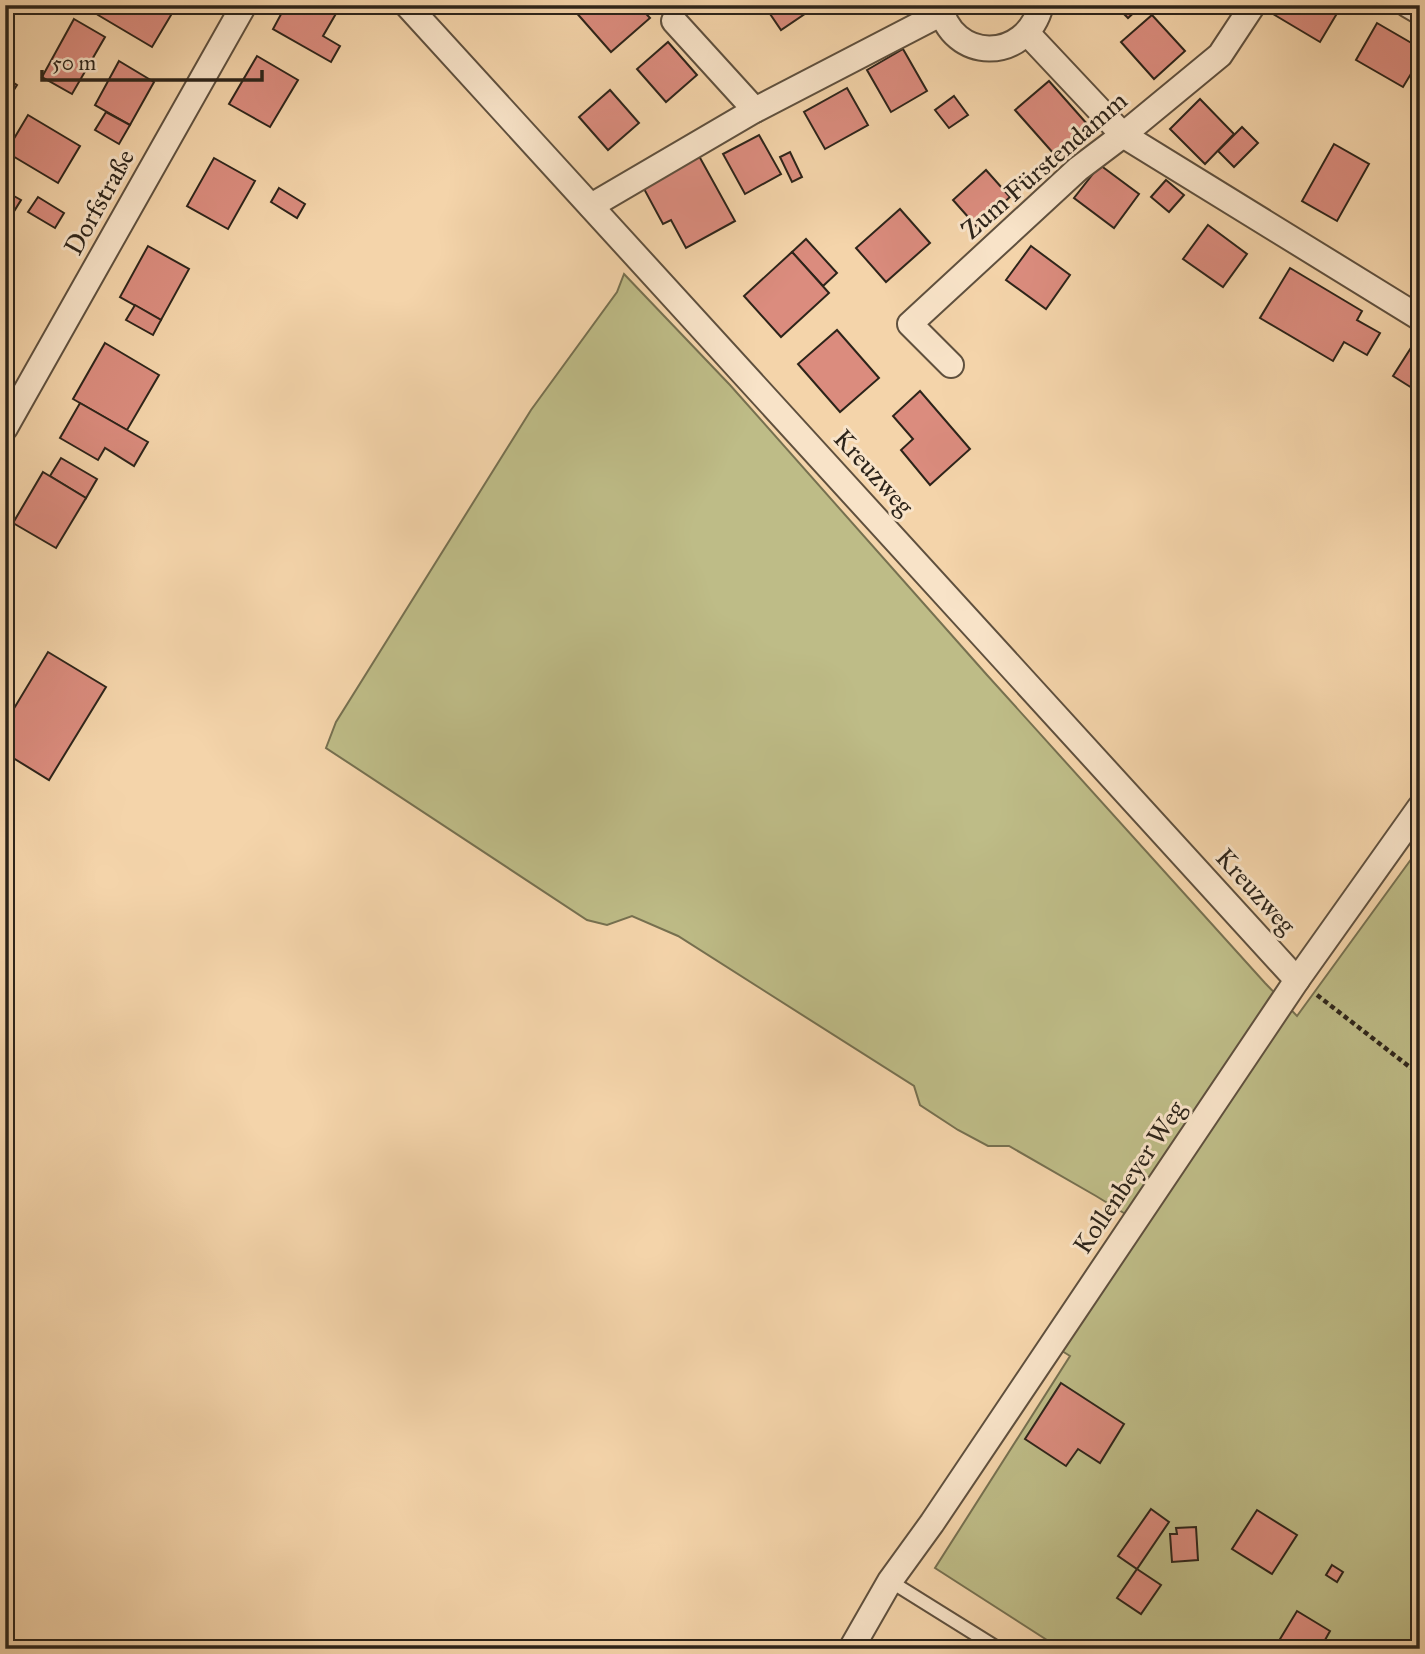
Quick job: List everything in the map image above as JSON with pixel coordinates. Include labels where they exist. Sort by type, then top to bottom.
[{"type":"street","name":"Dorfstraße","points":[[5,428],[244,5]]},
{"type":"street","name":"Kreuzweg","points":[[407,5],[1297,980]]},
{"type":"street","points":[[591,205],[755,110],[941,9],[950,29],[963,41],[979,48],[997,49],[1014,44],[1028,34],[1038,19],[1041,5]]},
{"type":"street","name":"Zum Fürstendamm","points":[[951,365],[910,324],[1079,169],[1220,55],[1253,5]]},
{"type":"street","points":[[1408,5],[1420,12]]},
{"type":"street","points":[[674,22],[755,110]]},
{"type":"street","points":[[1028,34],[1123,135],[1420,318]]},
{"type":"street","name":"Kollenbeyer Weg","points":[[851,1649],[890,1581],[940,1511],[1297,980],[1420,807]]},
{"type":"lane","points":[[890,1581],[999,1649]]},
{"type":"path","points":[[1297,980],[1420,1075]]},
{"type":"shaded area","points":[[624,274],[730,385],[987,675],[1297,1016],[1420,847],[1420,1649],[1061,1649],[935,1568],[1070,1356],[1043,1339],[1127,1215],[1009,1146],[988,1146],[958,1130],[920,1105],[914,1086],[678,936],[632,916],[607,925],[587,920],[326,748],[336,722],[531,410],[617,292]]},
{"type":"building","points":[[104,5],[177,5],[152,47],[98,15]]},
{"type":"building","points":[[286,5],[341,5],[323,36],[340,46],[331,62],[273,29]]},
{"type":"building","points":[[580,5],[638,5],[650,18],[611,52],[574,10]]},
{"type":"building","points":[[764,5],[818,5],[781,30]]},
{"type":"building","points":[[1115,5],[1136,5],[1139,8],[1128,18]]},
{"type":"building","points":[[1279,5],[1342,5],[1320,42],[1273,14]]},
{"type":"building","points":[[1152,15],[1185,51],[1154,79],[1121,42]]},
{"type":"building","points":[[74,19],[105,37],[72,94],[42,77]]},
{"type":"building","points":[[1377,23],[1420,48],[1420,59],[1403,87],[1356,60]]},
{"type":"building","points":[[668,42],[697,75],[666,102],[637,69]]},
{"type":"building","points":[[903,49],[927,91],[891,112],[867,70]]},
{"type":"building","points":[[257,56],[298,80],[270,127],[229,104]]},
{"type":"building","points":[[119,61],[154,82],[130,125],[95,105]]},
{"type":"building","points":[[5,77],[17,85],[5,104]]},
{"type":"building","points":[[1049,81],[1088,125],[1054,154],[1015,110]]},
{"type":"building","points":[[847,88],[868,125],[825,149],[804,112]]},
{"type":"building","points":[[610,90],[639,123],[608,150],[579,117]]},
{"type":"building","points":[[954,96],[968,115],[949,128],[935,110]]},
{"type":"building","points":[[1200,99],[1234,134],[1205,164],[1170,129]]},
{"type":"building","points":[[106,112],[130,125],[119,144],[95,130]]},
{"type":"building","points":[[28,115],[80,146],[58,183],[6,152]]},
{"type":"building","points":[[1242,127],[1258,143],[1234,167],[1218,151]]},
{"type":"building","points":[[759,135],[781,174],[745,194],[723,154]]},
{"type":"building","points":[[1334,144],[1369,164],[1337,221],[1302,201]]},
{"type":"building","points":[[790,152],[802,177],[792,182],[780,157]]},
{"type":"building","points":[[699,156],[735,221],[686,248],[671,220],[663,224],[643,187]]},
{"type":"building","points":[[214,158],[255,181],[228,229],[187,206]]},
{"type":"building","points":[[1100,165],[1139,194],[1114,228],[1074,198]]},
{"type":"building","points":[[986,170],[1010,197],[977,227],[953,200]]},
{"type":"building","points":[[1166,180],[1184,195],[1169,212],[1151,197]]},
{"type":"building","points":[[279,188],[305,204],[297,218],[271,202]]},
{"type":"building","points":[[5,191],[21,200],[5,226]]},
{"type":"building","points":[[38,197],[64,213],[55,228],[28,212]]},
{"type":"building","points":[[900,209],[930,243],[886,282],[856,248]]},
{"type":"building","points":[[1208,225],[1247,254],[1223,287],[1183,259]]},
{"type":"building","points":[[806,239],[837,273],[823,286],[792,252]]},
{"type":"building","points":[[148,246],[189,269],[161,320],[120,297]]},
{"type":"building","points":[[1031,246],[1070,275],[1046,309],[1006,280]]},
{"type":"building","points":[[792,252],[829,293],[781,337],[744,296]]},
{"type":"building","points":[[1290,268],[1362,311],[1357,320],[1380,333],[1367,355],[1344,342],[1333,361],[1260,318]]},
{"type":"building","points":[[135,305],[161,320],[153,335],[126,320]]},
{"type":"building","points":[[837,330],[879,378],[840,412],[798,364]]},
{"type":"building","points":[[1416,340],[1420,343],[1420,393],[1393,376]]},
{"type":"building","points":[[105,343],[159,375],[127,430],[73,399]]},
{"type":"building","points":[[920,391],[970,449],[930,485],[901,450],[913,439],[893,416]]},
{"type":"building","points":[[80,403],[148,442],[134,466],[105,448],[98,460],[60,438]]},
{"type":"building","points":[[61,458],[97,479],[86,498],[50,476]]},
{"type":"building","points":[[43,472],[86,498],[56,548],[13,523]]},
{"type":"building","points":[[48,652],[106,687],[49,780],[5,753],[5,719],[7,720]]},
{"type":"building","points":[[1061,1383],[1124,1424],[1100,1463],[1078,1449],[1066,1466],[1025,1439]]},
{"type":"building","points":[[1151,1509],[1169,1522],[1137,1569],[1118,1556]]},
{"type":"building","points":[[1257,1510],[1297,1535],[1272,1574],[1232,1549]]},
{"type":"building","points":[[1196,1527],[1198,1560],[1172,1562],[1170,1534],[1177,1534],[1176,1528]]},
{"type":"building","points":[[1332,1565],[1343,1572],[1337,1582],[1326,1575]]},
{"type":"building","points":[[1137,1569],[1161,1585],[1141,1614],[1117,1598]]},
{"type":"building","points":[[1297,1611],[1330,1631],[1320,1649],[1274,1649]]}]
